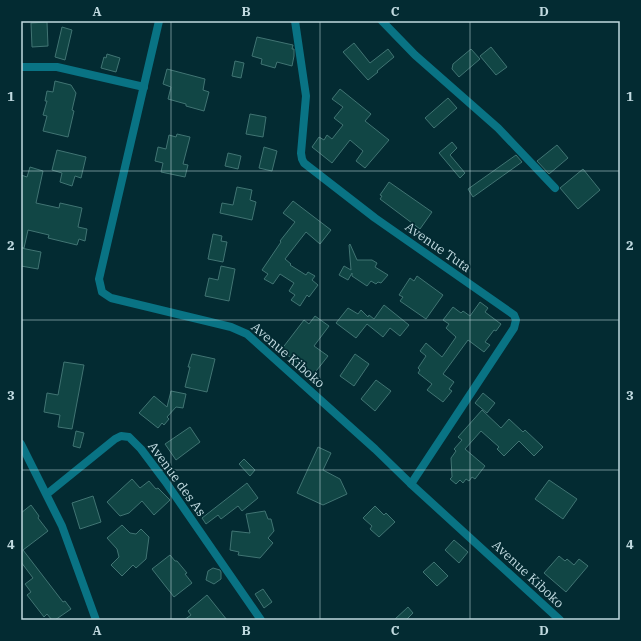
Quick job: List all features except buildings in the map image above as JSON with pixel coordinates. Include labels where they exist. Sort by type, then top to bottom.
[{"type":"street","name":"Avenue Kiboko","points":[[159,21],[99,279],[102,292],[111,298],[242,331],[293,374],[560,620]]},
{"type":"street","name":"Avenue Tuta","points":[[295,21],[306,96],[301,153],[304,163],[375,218],[514,315],[516,320],[514,328],[411,484]]},
{"type":"street","points":[[382,21],[415,55],[498,128],[555,188]]},
{"type":"street","points":[[21,66],[57,67],[144,87]]},
{"type":"street","name":"Avenue des As","points":[[47,494],[115,439],[121,436],[129,437],[141,449],[165,481],[261,620]]},
{"type":"street","points":[[21,444],[68,539],[96,620]]}]
